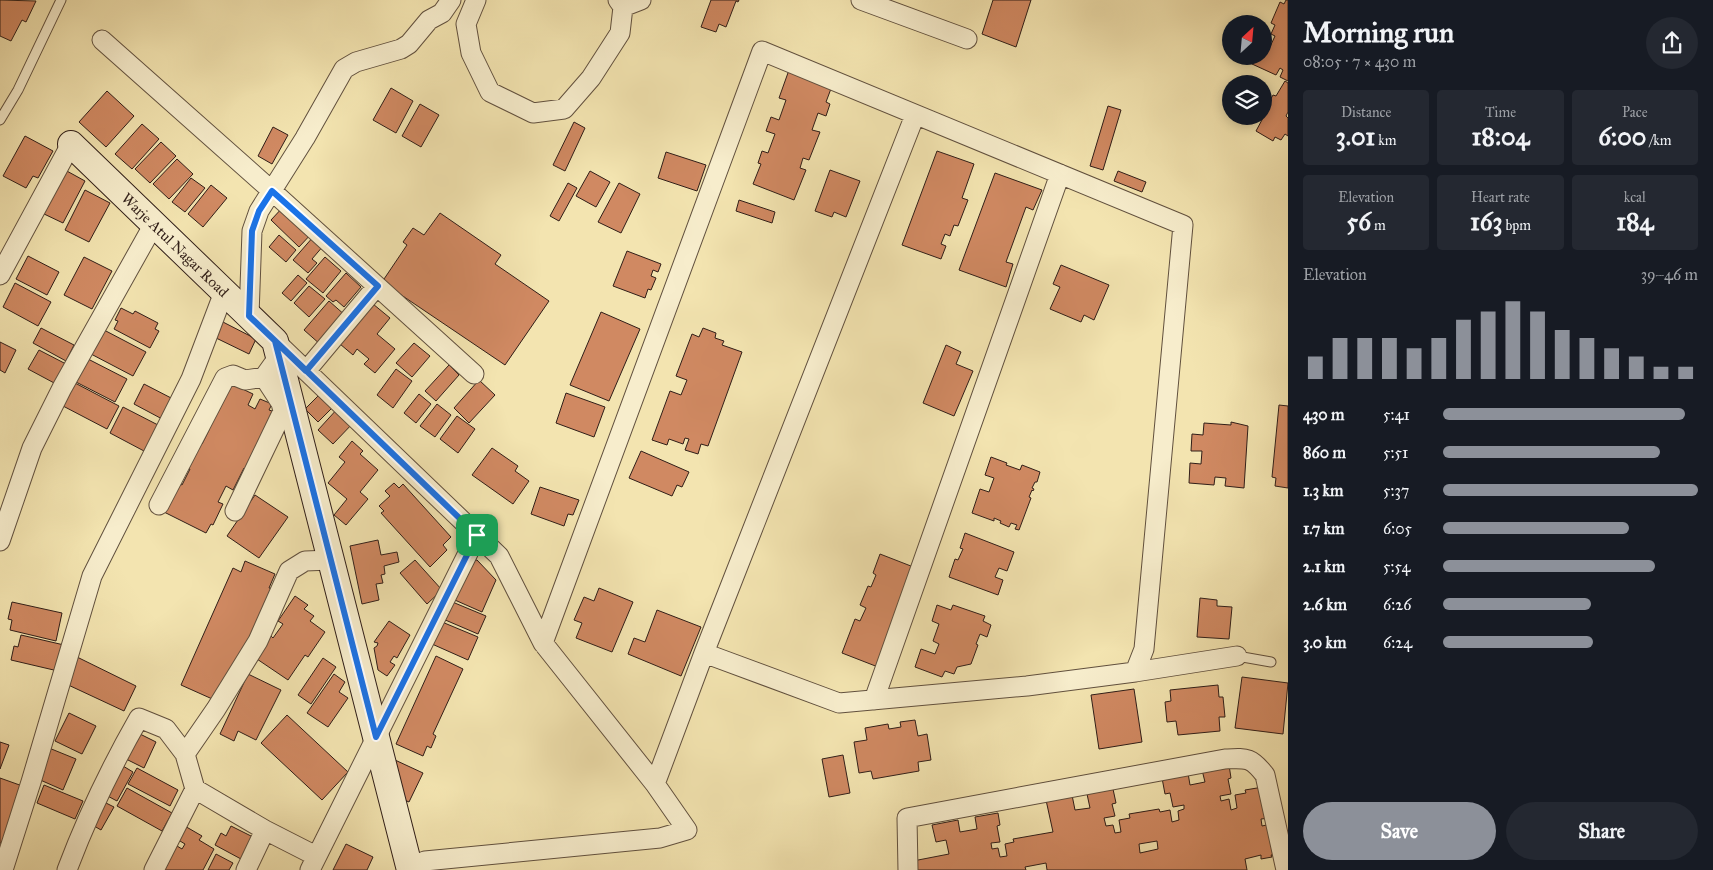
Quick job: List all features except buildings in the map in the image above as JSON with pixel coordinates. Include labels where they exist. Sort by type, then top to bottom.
[{"type":"street","points":[[249,316],[252,231],[259,211],[305,138],[344,69],[356,62],[401,49],[409,44],[429,20],[442,13],[451,0]]},
{"type":"street","points":[[476,0],[466,24],[471,53],[490,92],[533,113],[564,109],[591,78],[620,33],[621,4],[641,0]]},
{"type":"street","points":[[860,0],[967,39]]},
{"type":"street","points":[[102,40],[474,374]]},
{"type":"street","points":[[543,643],[762,51],[1183,225],[1144,649],[1135,672]]},
{"type":"street","points":[[655,784],[915,115]]},
{"type":"street","points":[[0,275],[71,144]]},
{"type":"street","name":"Warje Atul Nagar Road","points":[[71,144],[249,316],[277,348]]},
{"type":"street","points":[[874,700],[1060,174]]},
{"type":"street","points":[[0,541],[32,448],[62,388],[154,224]]},
{"type":"street","points":[[306,371],[378,286]]},
{"type":"street","points":[[3,870],[92,576],[191,380],[224,292]]},
{"type":"street","points":[[277,348],[306,371],[499,556],[543,643],[655,784],[687,830],[660,838],[425,862],[410,869],[277,348]]},
{"type":"street","points":[[264,377],[277,348]]},
{"type":"street","points":[[159,505],[225,378],[233,375],[245,380],[264,377]]},
{"type":"street","points":[[235,511],[282,411],[281,403],[264,377]]},
{"type":"street","points":[[195,789],[265,830],[313,863],[477,535]]},
{"type":"street","points":[[185,754],[216,709],[258,641],[289,571],[305,561],[331,560]]},
{"type":"street","points":[[704,654],[839,703],[1027,686],[1237,656]]},
{"type":"street","points":[[67,870],[89,814],[118,754],[139,718],[166,729],[185,754],[195,789],[154,870]]},
{"type":"street","points":[[908,870],[907,818],[1226,758],[1246,758],[1259,767],[1265,775],[1286,870]]},
{"type":"street","points":[[246,870],[265,830]]},
{"type":"lane","points":[[0,120],[18,90],[61,0]]},
{"type":"lane","points":[[1237,656],[1271,662]]},
{"type":"route","points":[[477,535],[376,737],[275,341],[306,371],[378,286],[272,191],[259,211],[252,231],[249,316],[275,341],[306,371],[349,412],[391,453],[477,535]]}]
